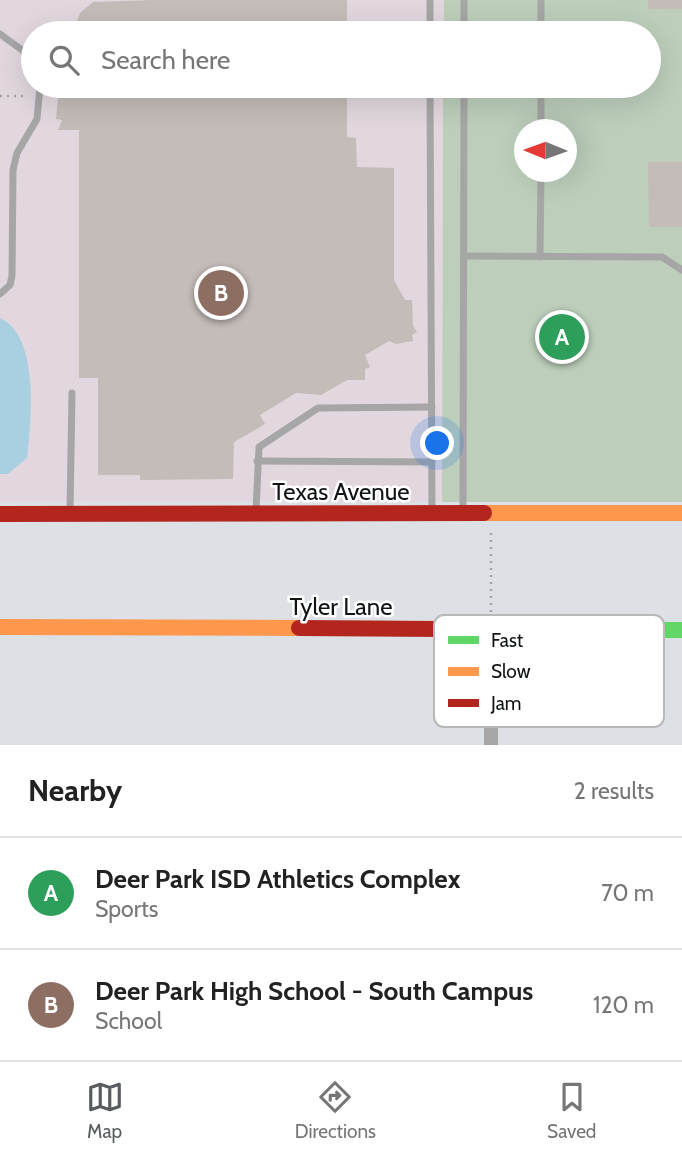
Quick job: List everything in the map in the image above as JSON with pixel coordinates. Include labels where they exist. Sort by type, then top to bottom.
[{"type":"street","name":"Texas Avenue","points":[[0,514],[491,511],[682,513]]},
{"type":"street","name":"Tyler Lane","points":[[0,627],[434,630]]},
{"type":"street","name":"Tyler Lane","points":[[664,630],[682,630]]},
{"type":"street","points":[[491,727],[491,745]]},
{"type":"lane","points":[[430,0],[430,21]]},
{"type":"lane","points":[[464,0],[464,21]]},
{"type":"lane","points":[[541,0],[541,21]]},
{"type":"lane","points":[[0,34],[21,49]]},
{"type":"lane","points":[[0,294],[10,285],[12,276],[14,160],[37,119],[41,98]]},
{"type":"lane","points":[[430,98],[432,513]]},
{"type":"lane","points":[[463,512],[464,98]]},
{"type":"lane","points":[[541,98],[541,119]]},
{"type":"lane","points":[[540,257],[541,182]]},
{"type":"lane","points":[[464,256],[662,257],[682,270]]},
{"type":"lane","points":[[69,514],[72,393]]},
{"type":"lane","points":[[256,514],[259,447],[318,408],[432,407]]},
{"type":"lane","points":[[257,461],[432,462]]},
{"type":"path","points":[[0,96],[21,96]]},
{"type":"path","points":[[491,511],[491,615]]},
{"type":"shaded area","points":[[0,0],[444,0],[444,21],[21,21],[21,98],[443,98],[442,502],[0,501]]},
{"type":"green space","points":[[444,0],[682,0],[682,502],[442,502],[443,98],[661,98],[661,21],[444,21]]},
{"type":"water","points":[[0,318],[13,328],[22,342],[30,381],[27,458],[8,474],[0,474]]},
{"type":"building","points":[[347,0],[347,21],[77,21],[80,13],[93,2]]},
{"type":"building","points":[[648,0],[682,0],[682,9],[648,9]]},
{"type":"building","points":[[58,98],[347,98],[347,137],[356,138],[357,167],[394,168],[394,280],[405,300],[412,300],[413,326],[417,332],[412,335],[413,341],[396,344],[389,341],[365,355],[370,367],[365,369],[365,380],[347,380],[321,395],[296,393],[260,415],[265,424],[234,442],[233,479],[140,480],[140,475],[98,475],[98,378],[79,378],[79,130],[58,130],[62,120],[56,119]]},
{"type":"building","points":[[648,162],[682,162],[682,227],[649,227]]},
{"type":"traffic: fast","points":[[664,630],[682,630]]},
{"type":"traffic: slow","points":[[484,513],[682,513]]},
{"type":"traffic: slow","points":[[0,627],[299,628]]},
{"type":"traffic: jam","points":[[0,514],[484,513]]},
{"type":"traffic: jam","points":[[299,628],[434,629]]},
{"type":"place","name":"Deer Park High School - South Campus","points":[[221,293]]},
{"type":"place","name":"Deer Park ISD Athletics Complex","points":[[562,337]]}]
